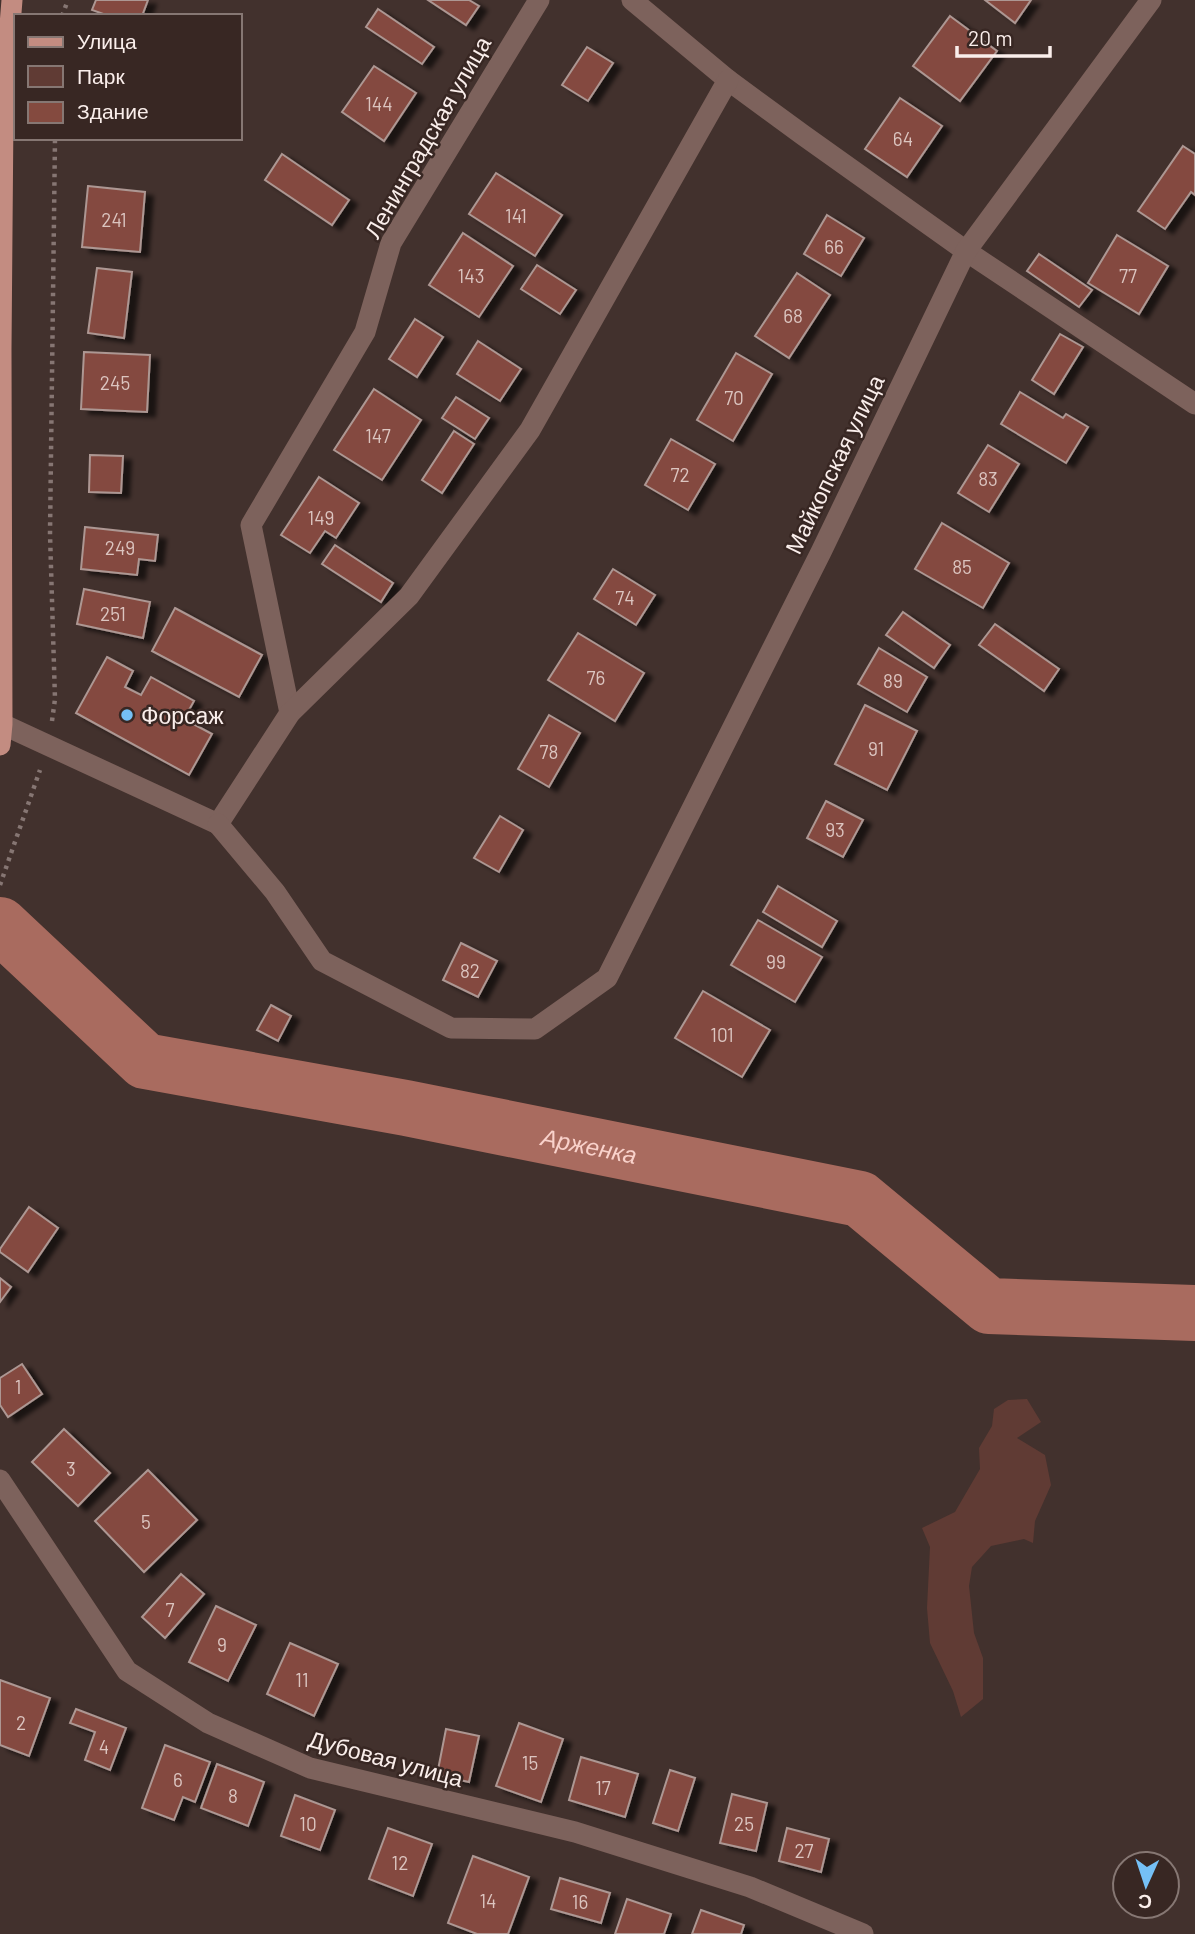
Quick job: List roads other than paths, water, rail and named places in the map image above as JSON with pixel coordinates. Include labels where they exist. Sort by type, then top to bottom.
[{"type":"main road","points":[[1,734],[1,114],[12,0]]},
{"type":"street","name":"Ленинградская улица","points":[[290,713],[251,525],[365,332],[391,243],[539,0]]},
{"type":"street","points":[[632,0],[728,80],[966,251],[1195,404]]},
{"type":"street","name":"Майкопская улица","points":[[218,824],[275,892],[322,961],[451,1028],[535,1029],[607,978],[821,552],[966,251],[1150,0]]},
{"type":"street","points":[[1,734],[49,746],[218,824],[290,713],[409,596],[530,430],[728,80]]},
{"type":"street","name":"Дубовая улица","points":[[0,1480],[127,1671],[208,1723],[310,1768],[575,1832],[750,1887],[863,1934]]},
{"type":"waterway","name":"Арженка","points":[[0,925],[145,1061],[406,1108],[860,1199],[989,1306],[1195,1313]]},
{"type":"place","name":"Форсаж","points":[[127,715]]}]
